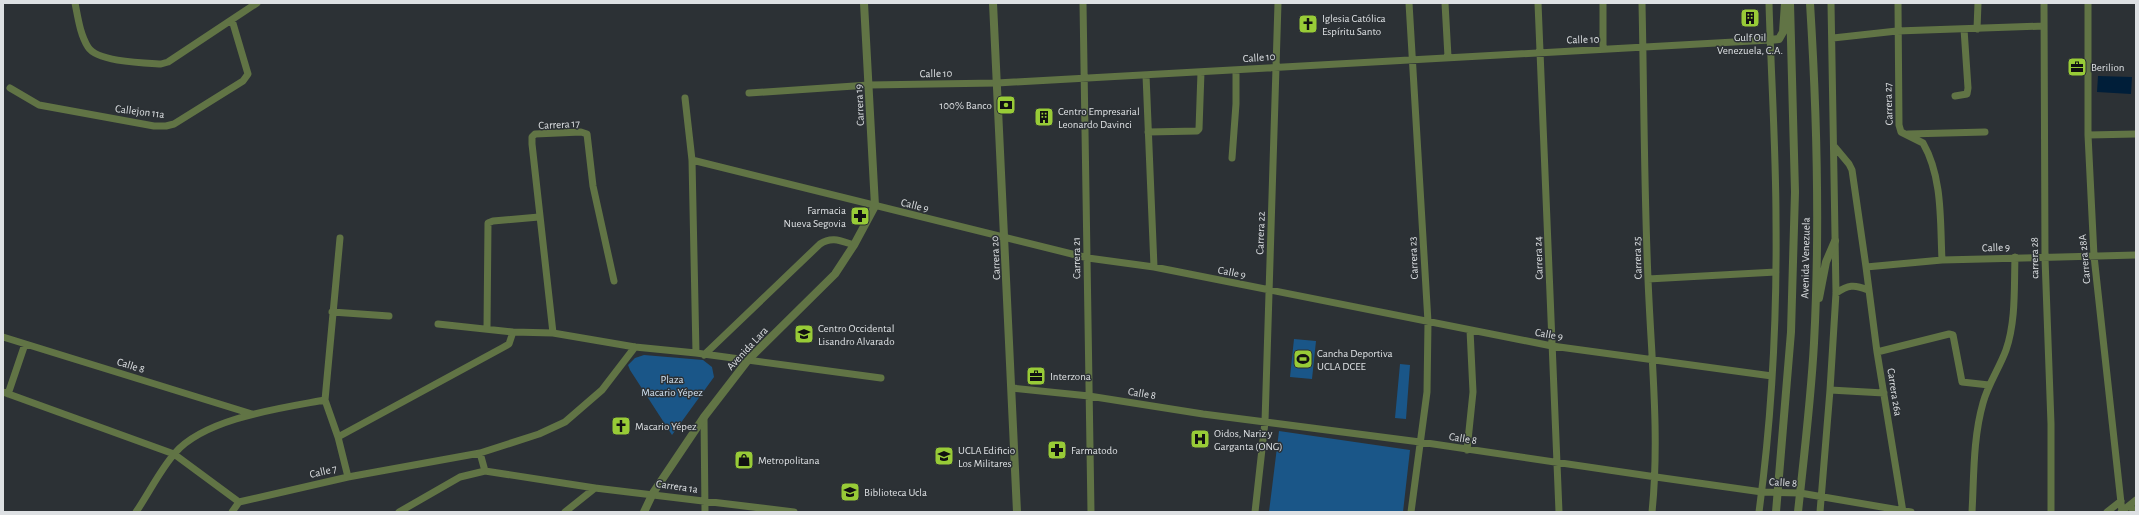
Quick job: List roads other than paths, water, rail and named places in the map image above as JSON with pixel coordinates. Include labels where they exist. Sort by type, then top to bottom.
[{"type":"street","points":[[75,3],[81,29],[88,48],[96,55],[161,64],[168,62],[257,3]]},
{"type":"street","name":"Carrera 19","points":[[864,3],[875,206]]},
{"type":"street","name":"Carrera 20","points":[[993,3],[1017,512]]},
{"type":"street","name":"Carrera 21","points":[[1083,3],[1092,512]]},
{"type":"street","name":"Carrera 22","points":[[1255,512],[1264,422],[1278,3]]},
{"type":"street","name":"Carrera 23","points":[[1409,3],[1428,322],[1427,392],[1411,512]]},
{"type":"street","points":[[1445,3],[1448,57]]},
{"type":"street","name":"Carrera 24","points":[[1538,3],[1559,512]]},
{"type":"street","points":[[1603,3],[1603,49]]},
{"type":"street","name":"Carrera 25","points":[[1642,3],[1648,279],[1653,360],[1656,478],[1652,512]]},
{"type":"street","points":[[1759,512],[1772,376],[1776,272],[1776,220],[1769,3]]},
{"type":"street","points":[[1770,40],[1779,39],[1783,32],[1785,3]]},
{"type":"street","name":"Avenida Venezuela","points":[[1776,512],[1791,332],[1795,192],[1790,3]]},
{"type":"street","name":"Avenida Venezuela","points":[[1798,512],[1809,420],[1815,314],[1816,148],[1810,3]]},
{"type":"street","points":[[1820,512],[1836,293],[1833,38],[1831,3]]},
{"type":"street","name":"Carrera 27","points":[[1898,3],[1897,31],[1899,125],[1901,132],[1923,143],[1934,172],[1942,260]]},
{"type":"street","points":[[1977,29],[1978,3]]},
{"type":"street","name":"carrera 28","points":[[2044,3],[2045,258],[2051,424],[2051,512]]},
{"type":"street","name":"Carrera 28A","points":[[2088,3],[2088,135],[2094,256],[2122,512]]},
{"type":"street","name":"Callejon 11a","points":[[10,88],[39,106],[154,126],[174,124],[244,81],[248,74],[232,20]]},
{"type":"street","points":[[1833,38],[1897,31],[2044,26]]},
{"type":"street","points":[[1955,96],[1967,94],[1968,88],[1964,29]]},
{"type":"street","name":"Calle 10","points":[[749,93],[869,85],[997,83],[1770,40]]},
{"type":"street","points":[[1232,158],[1236,104],[1236,70]]},
{"type":"street","points":[[1148,132],[1189,132],[1197,131],[1199,129],[1201,72]]},
{"type":"street","points":[[1146,75],[1154,268]]},
{"type":"street","points":[[685,98],[692,160],[696,353]]},
{"type":"street","name":"Carrera 17","points":[[553,333],[539,217],[532,137],[535,134],[581,132],[587,134],[593,186],[614,281]]},
{"type":"street","points":[[1906,135],[1985,132]]},
{"type":"street","points":[[2088,135],[2136,134]]},
{"type":"street","points":[[1834,146],[1852,170],[1866,267]]},
{"type":"street","name":"Calle 9","points":[[692,160],[1088,258],[1154,268],[1552,346],[1772,376]]},
{"type":"street","name":"Avenida Lara","points":[[644,512],[653,493],[704,417],[748,360],[835,274],[854,245],[875,206]]},
{"type":"street","points":[[487,329],[488,223],[539,217]]},
{"type":"street","points":[[340,238],[325,400],[338,437],[348,477]]},
{"type":"street","points":[[704,355],[820,244],[827,239],[836,239],[854,245]]},
{"type":"street","points":[[1815,314],[1826,262],[1835,241]]},
{"type":"street","name":"Calle 9","points":[[1866,267],[1942,260],[2136,255]]},
{"type":"street","points":[[1972,512],[1980,417],[1989,385],[2003,358],[2009,338],[2014,307],[2015,257]]},
{"type":"street","name":"Carrera 26a","points":[[1866,267],[1877,352],[1906,512]]},
{"type":"street","points":[[1648,279],[1776,272]]},
{"type":"street","points":[[1836,293],[1849,285],[1855,285],[1868,290]]},
{"type":"street","points":[[332,312],[389,316]]},
{"type":"street","points":[[438,324],[513,332],[553,333],[635,347],[696,353],[881,378]]},
{"type":"street","points":[[1467,450],[1473,392],[1470,330]]},
{"type":"street","points":[[338,437],[502,348],[508,344],[513,332]]},
{"type":"street","points":[[1877,352],[1949,334],[1953,335],[1962,382],[1989,385]]},
{"type":"street","name":"Calle 8","points":[[3,337],[252,414]]},
{"type":"street","points":[[24,344],[6,393],[174,454],[239,502],[232,512]]},
{"type":"street","name":"Calle 7","points":[[239,502],[348,477],[480,453],[539,434],[565,422],[602,390],[635,347]]},
{"type":"street","name":"Calle 8","points":[[1012,388],[1089,396],[1264,422],[1420,442],[1656,478],[1762,492],[1800,493],[1821,498],[1906,512]]},
{"type":"street","points":[[1830,390],[1884,392]]},
{"type":"street","points":[[136,512],[174,454],[185,443],[224,423],[252,414],[325,400]]},
{"type":"street","points":[[704,417],[705,512]]},
{"type":"street","points":[[480,453],[485,471]]},
{"type":"street","points":[[399,512],[460,477],[485,471],[596,488]]},
{"type":"street","points":[[566,512],[596,488]]},
{"type":"street","name":"Carrera 1a","points":[[596,488],[653,493],[794,512]]},
{"type":"street","points":[[2122,512],[2136,500]]},
{"type":"street","points":[[2107,512],[2121,501]]},
{"type":"street","points":[[2130,505],[2134,512]]},
{"type":"place","name":"Gulf Oil Venezuela, C.A.","points":[[1750,18]]},
{"type":"place","name":"Iglesia Católica Espíritu Santo","points":[[1308,24]]},
{"type":"place","name":"Berilion","points":[[2077,67]]},
{"type":"place","name":"100% Banco","points":[[1006,105]]},
{"type":"place","name":"Centro Empresarial Leonardo Davinci","points":[[1044,117]]},
{"type":"place","name":"Farmacia Nueva Segovia","points":[[860,216]]},
{"type":"place","name":"Centro Occidental Lisandro Alvarado","points":[[804,334]]},
{"type":"place","name":"Cancha Deportiva UCLA DCEE","points":[[1303,359]]},
{"type":"place","name":"Interzona","points":[[1036,376]]},
{"type":"place","name":"Macario Yépez","points":[[621,426]]},
{"type":"place","name":"Oidos, Nariz y Garganta (ONG)","points":[[1200,439]]},
{"type":"place","name":"Farmatodo","points":[[1057,450]]},
{"type":"place","name":"UCLA Edificio Los Militares","points":[[944,456]]},
{"type":"place","name":"Metropolitana","points":[[744,460]]},
{"type":"place","name":"Biblioteca Ucla","points":[[850,492]]},
{"type":"park label","name":"Plaza Macario Yépez","points":[[672,385]]}]
